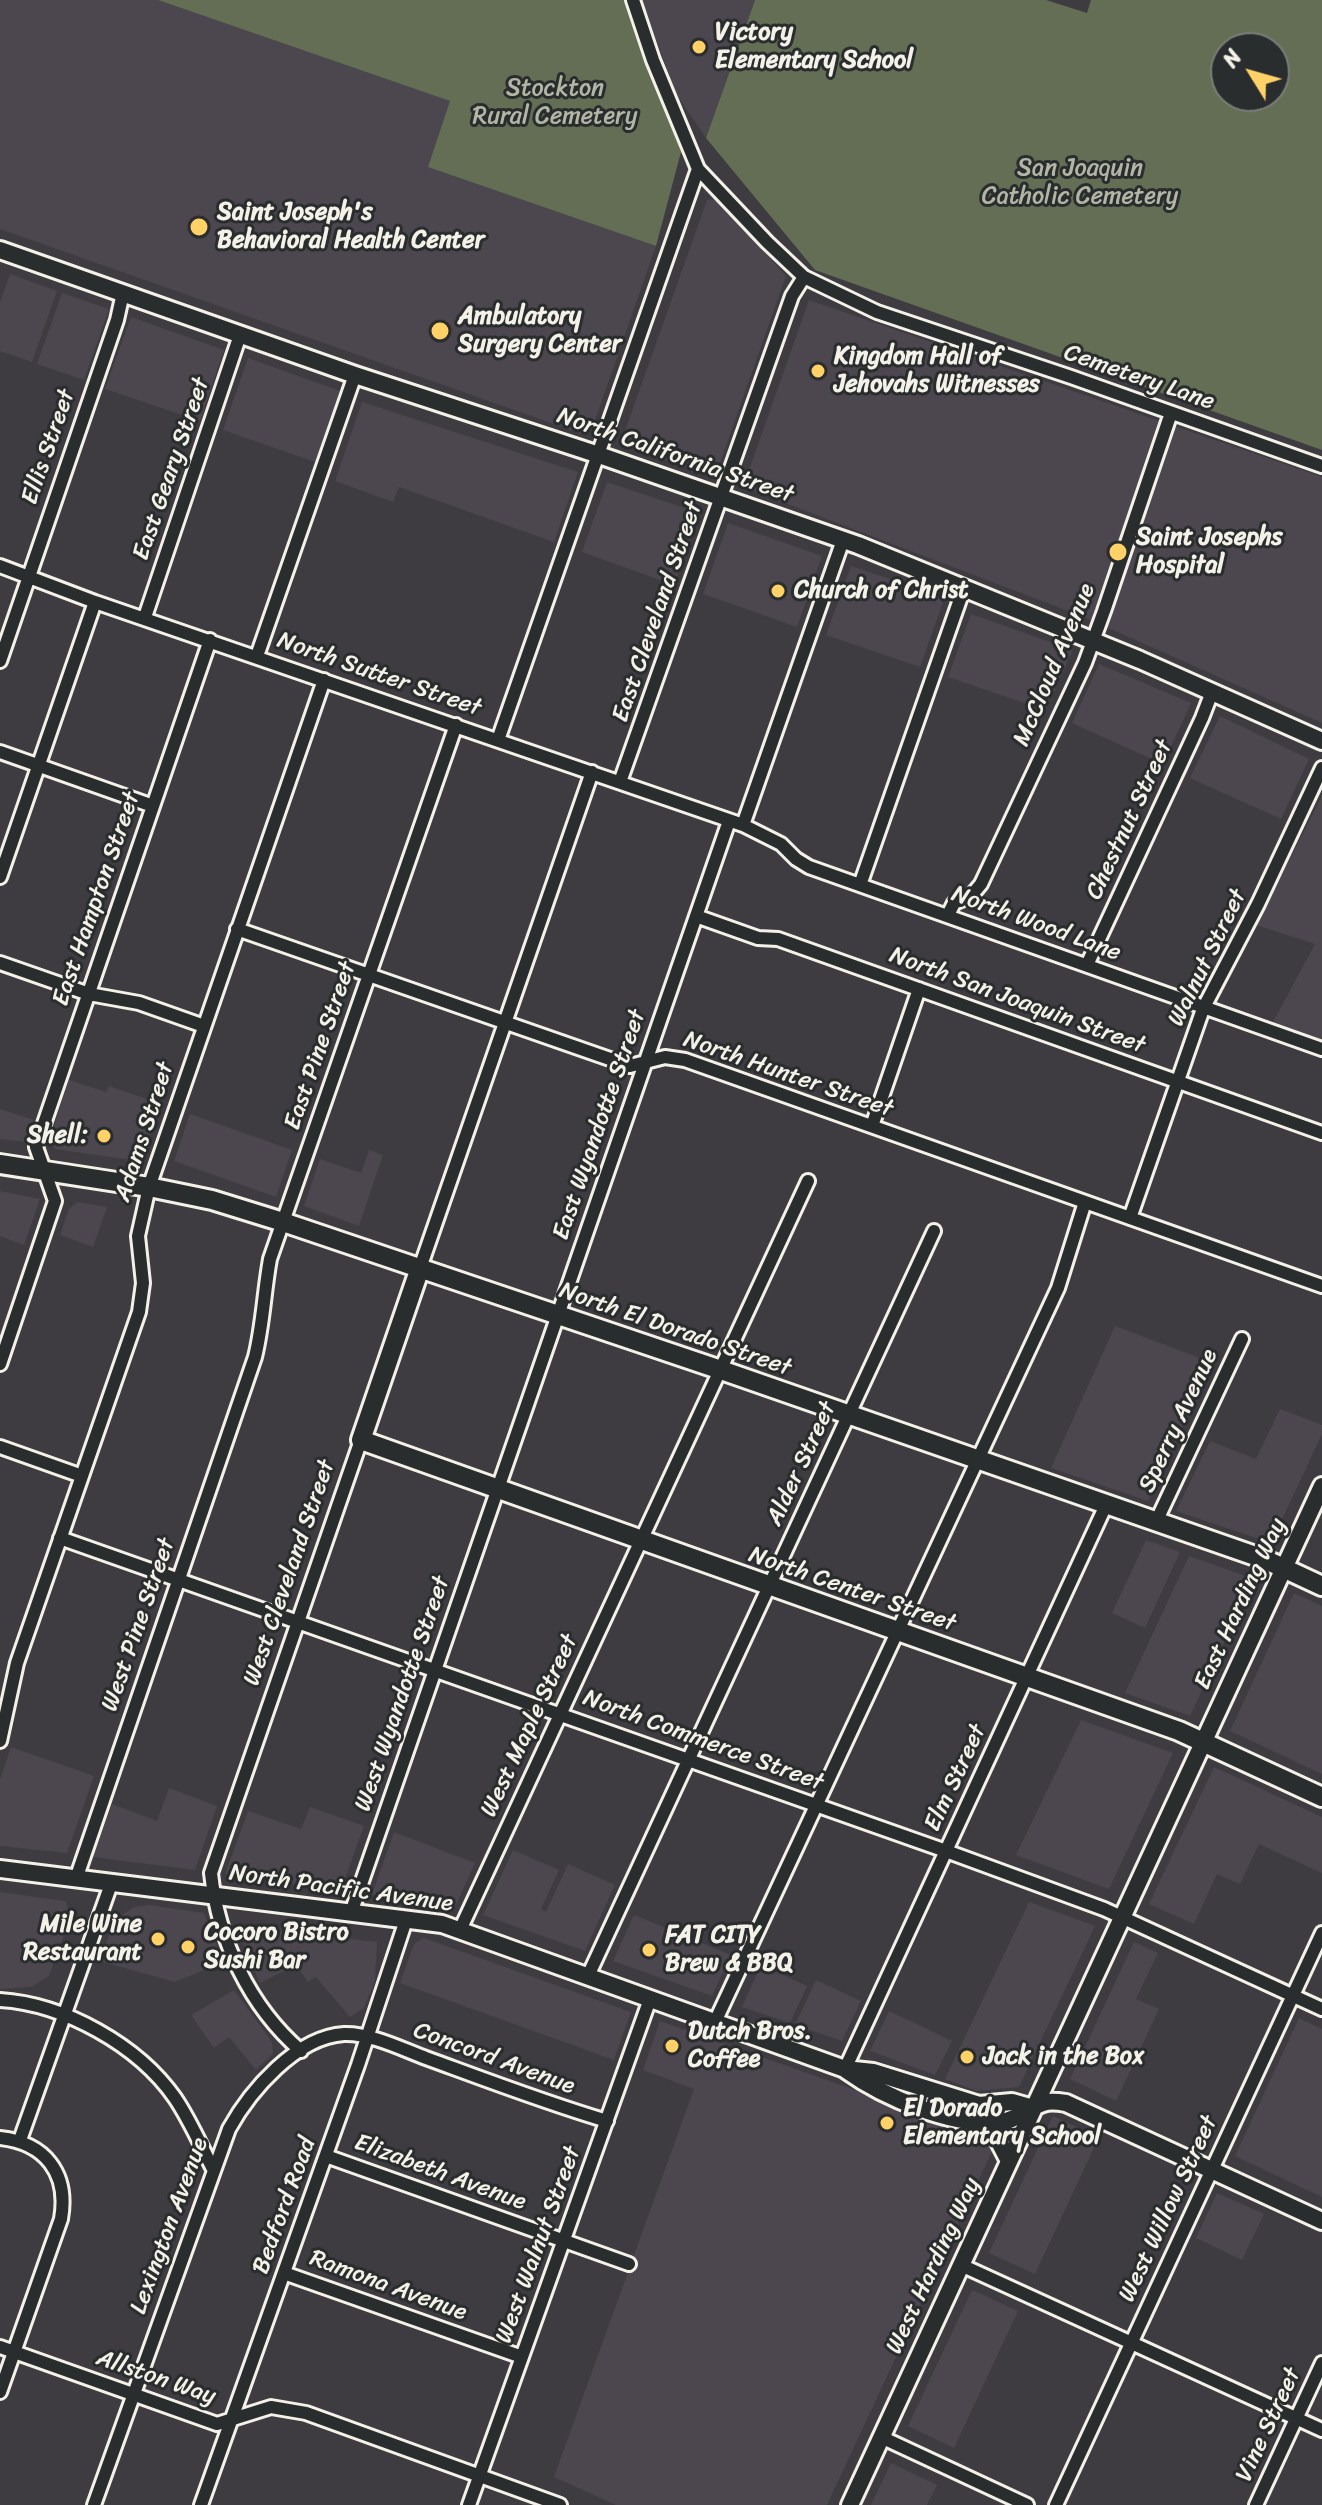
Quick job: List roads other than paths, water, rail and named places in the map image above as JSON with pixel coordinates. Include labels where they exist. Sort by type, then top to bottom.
[{"type":"main road","name":"North El Dorado Street","points":[[0,1164],[149,1187],[212,1200],[283,1222],[1156,1522],[1284,1568],[1322,1586]]},
{"type":"main road","name":"West Cleveland Street","points":[[361,1440],[420,1268]]},
{"type":"main road","name":"North Center Street","points":[[361,1440],[1203,1741],[1322,1797]]},
{"type":"street","name":"Cemetery Lane","points":[[633,0],[653,60],[698,169],[804,277],[877,312],[1322,466]]},
{"type":"street","points":[[498,740],[698,169]]},
{"type":"street","name":"North California Street","points":[[1,253],[843,540],[1093,641],[1322,741]]},
{"type":"street","name":"East Cleveland Street","points":[[620,782],[792,296],[804,277]]},
{"type":"street","name":"Ellis Street","points":[[0,661],[117,320],[123,293]]},
{"type":"street","name":"East Geary Street","points":[[145,617],[240,335]]},
{"type":"street","points":[[257,656],[355,375]]},
{"type":"street","name":"McCloud Avenue","points":[[948,915],[954,903],[971,896],[981,884],[1093,641],[1171,413]]},
{"type":"street","points":[[743,825],[843,540]]},
{"type":"street","name":"North Sutter Street","points":[[0,566],[95,602],[743,825]]},
{"type":"street","points":[[860,885],[964,588]]},
{"type":"street","points":[[0,877],[95,602]]},
{"type":"street","name":"East Hampton Street","points":[[0,1364],[55,1201],[36,1147],[210,640]]},
{"type":"street","name":"Adams Street","points":[[0,1741],[17,1663],[139,1312],[143,1283],[138,1236],[149,1187],[324,680]]},
{"type":"street","name":"Chestnut Street","points":[[1087,965],[1212,692]]},
{"type":"street","name":"East Pine Street","points":[[246,1385],[263,1328],[270,1259],[456,725]]},
{"type":"street","points":[[0,752],[153,806]]},
{"type":"street","name":"Walnut Street","points":[[1130,1218],[1203,1009],[1258,904],[1322,768]]},
{"type":"street","points":[[420,1268],[592,772]]},
{"type":"street","name":"East Wyandotte Street","points":[[497,1489],[729,821]]},
{"type":"street","name":"North Wood Lane","points":[[743,825],[781,844],[809,867],[1322,1049]]},
{"type":"street","name":"North San Joaquin Street","points":[[696,916],[758,938],[778,939],[1322,1133]]},
{"type":"street","name":"North Hunter Street","points":[[237,929],[630,1066],[668,1056],[685,1060],[1322,1286]]},
{"type":"street","points":[[0,963],[89,994],[139,1003],[204,1026]]},
{"type":"street","points":[[872,1126],[919,989]]},
{"type":"street","name":"West Maple Street","points":[[460,1930],[808,1181]]},
{"type":"street","points":[[715,2022],[1058,1288],[1085,1202]]},
{"type":"street","name":"Alder Street","points":[[588,1976],[934,1231]]},
{"type":"street","name":"Sperry Avenue","points":[[1156,1522],[1242,1339]]},
{"type":"street","name":"West Pine Street","points":[[76,1879],[246,1385]]},
{"type":"street","name":"West Cleveland Street","points":[[213,1895],[211,1873],[361,1440]]},
{"type":"street","points":[[0,1447],[82,1476]]},
{"type":"street","name":"East Harding Way","points":[[1203,1741],[1322,1486]]},
{"type":"street","name":"West Wyandotte Street","points":[[351,1913],[497,1489]]},
{"type":"street","name":"Elm Street","points":[[845,2069],[1106,1505]]},
{"type":"street","name":"North Commerce Street","points":[[60,1538],[1123,1916],[1322,2009]]},
{"type":"street","name":"West Harding Way","points":[[850,2505],[1203,1741]]},
{"type":"street","name":"North Pacific Avenue","points":[[0,1869],[442,1924],[845,2069],[873,2072],[979,2105],[1012,2102],[1033,2108]]},
{"type":"street","points":[[20,2140],[111,1884]]},
{"type":"street","points":[[213,1895],[236,1966],[280,2033],[301,2051]]},
{"type":"street","name":"Bedford Road","points":[[201,2505],[326,2156],[406,1920]]},
{"type":"street","name":"West Willow Street","points":[[1056,2505],[1322,1933]]},
{"type":"street","name":"West Walnut Street","points":[[469,2505],[650,1999]]},
{"type":"street","points":[[0,2000],[27,2004],[64,2016],[108,2036],[164,2085],[184,2113],[213,2169]]},
{"type":"street","name":"Lexington Avenue","points":[[94,2505],[229,2129],[246,2101],[274,2070],[301,2051],[342,2034],[366,2038]]},
{"type":"street","name":"Concord Avenue","points":[[366,2038],[607,2121]]},
{"type":"street","name":"North Pacific Avenue","points":[[845,2069],[867,2085],[933,2112],[971,2122],[1006,2122],[1033,2108]]},
{"type":"street","points":[[1033,2108],[1048,2101],[1066,2103],[1322,2221]]},
{"type":"street","points":[[981,2122],[996,2136],[1009,2161]]},
{"type":"street","points":[[0,2138],[20,2140],[47,2158],[61,2187],[63,2203],[61,2219],[0,2392]]},
{"type":"street","name":"Elizabeth Avenue","points":[[326,2156],[629,2264]]},
{"type":"street","points":[[961,2265],[1322,2430]]},
{"type":"street","name":"Ramona Avenue","points":[[284,2273],[522,2357]]},
{"type":"street","name":"Allston Way","points":[[0,2347],[217,2424],[256,2410],[291,2408],[560,2505]]},
{"type":"street","name":"Vine Street","points":[[1256,2505],[1322,2363]]},
{"type":"street","points":[[881,2437],[1027,2505]]},
{"type":"place","name":"Victory Elementary School","points":[[699,47]]},
{"type":"place","name":"Saint Joseph's Behavioral Health Center","points":[[199,227]]},
{"type":"place","name":"Ambulatory Surgery Center","points":[[440,331]]},
{"type":"place","name":"Kingdom Hall of Jehovahs Witnesses","points":[[818,371]]},
{"type":"place","name":"Saint Josephs Hospital","points":[[1118,552]]},
{"type":"place","name":"Church of Christ","points":[[778,591]]},
{"type":"place","name":"Shell:","points":[[104,1136]]},
{"type":"place","name":"Mile Wine Restaurant","points":[[158,1939]]},
{"type":"place","name":"Cocoro Bistro Sushi Bar","points":[[188,1947]]},
{"type":"place","name":"FAT CITY Brew & BBQ","points":[[649,1950]]},
{"type":"place","name":"Dutch Bros. Coffee","points":[[672,2046]]},
{"type":"place","name":"Jack in the Box","points":[[967,2057]]},
{"type":"place","name":"El Dorado Elementary School","points":[[887,2123]]},
{"type":"park label","name":"Stockton Rural Cemetery","points":[[555,103]]},
{"type":"park label","name":"San Joaquin Catholic Cemetery","points":[[1080,183]]}]
